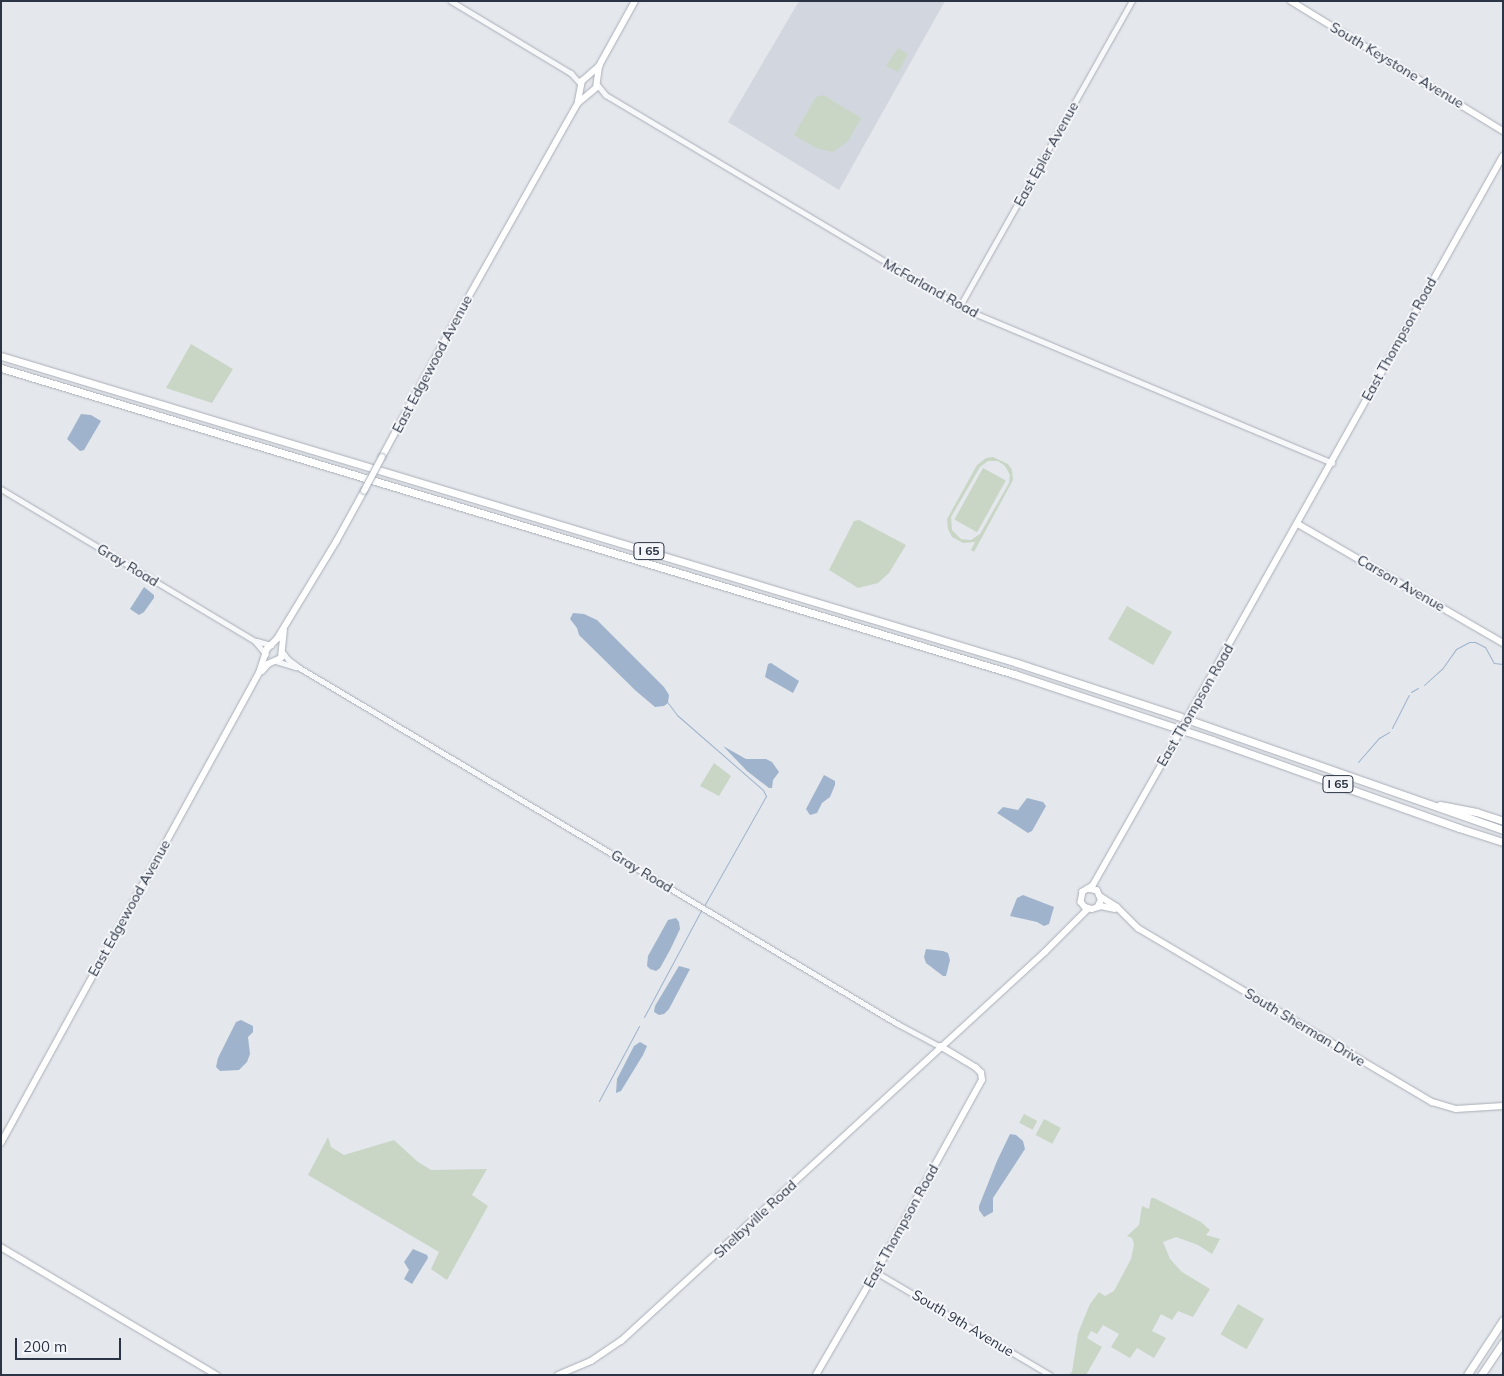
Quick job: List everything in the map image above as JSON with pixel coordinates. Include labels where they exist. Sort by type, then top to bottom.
[{"type":"highway","name":"I 65","points":[[1,356],[1008,660],[1178,716],[1503,830]]},
{"type":"highway","name":"I 65","points":[[1,368],[1014,674],[1212,740],[1458,828],[1503,842]]},
{"type":"highway","points":[[1426,803],[1455,808],[1503,821]]},
{"type":"highway","points":[[1455,808],[1503,825]]},
{"type":"highway","points":[[1458,828],[1503,847]]},
{"type":"highway","points":[[1467,1375],[1503,1320]]},
{"type":"highway","points":[[1481,1375],[1503,1342]]},
{"type":"main road","name":"East Edgewood Avenue","points":[[578,103],[581,85],[599,66],[635,1]]},
{"type":"main road","name":"South Keystone Avenue","points":[[1291,1],[1503,131]]},
{"type":"main road","name":"East Edgewood Avenue","points":[[271,645],[336,542],[459,314],[578,103],[590,92],[596,83],[599,66]]},
{"type":"main road","points":[[587,77],[596,83]]},
{"type":"main road","points":[[581,85],[590,92]]},
{"type":"main road","name":"East Thompson Road","points":[[1085,907],[1081,895],[1093,885],[1298,524],[1332,463],[1343,439],[1503,156]]},
{"type":"main road","name":"Carson Avenue","points":[[1298,524],[1503,643]]},
{"type":"main road","name":"East Edgewood Avenue","points":[[282,651],[285,624]]},
{"type":"main road","points":[[271,645],[277,645],[282,651],[281,658],[276,661],[268,659],[266,654],[271,645]]},
{"type":"main road","name":"East Edgewood Avenue","points":[[1,1143],[259,673],[266,654]]},
{"type":"main road","name":"East Edgewood Avenue","points":[[259,673],[268,664],[276,661]]},
{"type":"main road","name":"East Thompson Road","points":[[1098,906],[1107,858]]},
{"type":"main road","points":[[1088,889],[1099,894]]},
{"type":"main road","name":"South Sherman Drive","points":[[1099,894],[1138,928],[1432,1102],[1456,1109],[1503,1106]]},
{"type":"main road","points":[[942,1047],[1070,927],[1085,907],[1098,906]]},
{"type":"main road","name":"South Sherman Drive","points":[[1098,906],[1119,911]]},
{"type":"main road","name":"Gray Road","points":[[942,1047],[976,1068],[982,1076]]},
{"type":"main road","name":"Shelbyville Road","points":[[558,1375],[591,1361],[621,1341],[942,1047]]},
{"type":"main road","name":"East Thompson Road","points":[[816,1375],[967,1109],[980,1085],[982,1076]]},
{"type":"main road","points":[[1,1246],[216,1375]]},
{"type":"street","points":[[451,1],[571,74],[581,85]]},
{"type":"street","name":"East Epler Avenue","points":[[960,306],[1132,1]]},
{"type":"street","points":[[571,74],[587,77]]},
{"type":"street","name":"McFarland Road","points":[[596,83],[606,95],[960,306],[1332,463]]},
{"type":"street","name":"McFarland Road","points":[[590,92],[606,95]]},
{"type":"street","name":"Gray Road","points":[[1,489],[255,641],[271,645]]},
{"type":"street","name":"Gray Road","points":[[255,641],[266,654]]},
{"type":"street","name":"Gray Road","points":[[282,651],[288,659],[300,668],[898,1024],[942,1047]]},
{"type":"street","name":"Gray Road","points":[[276,661],[300,668]]},
{"type":"street","name":"South 9th Avenue","points":[[876,1272],[1050,1375]]},
{"type":"shaded area","points":[[799,1],[945,1],[839,190],[728,122]]},
{"type":"green space","points":[[898,48],[908,54],[898,72],[886,66]]},
{"type":"green space","points":[[823,95],[861,118],[848,141],[833,152],[816,148],[794,135],[816,97]]},
{"type":"green space","points":[[191,344],[233,369],[212,403],[166,388]]},
{"type":"green space","points":[[993,457],[1008,464],[1012,470],[1013,480],[974,552],[971,550],[975,542],[963,543],[952,537],[948,529],[947,519],[977,465],[986,458]],"holes":[[[988,461],[998,461],[1005,466],[1010,475],[1009,483],[980,534],[971,540],[961,539],[952,530],[951,517],[980,467]]]},
{"type":"green space","points":[[983,468],[1006,481],[977,532],[954,520]]},
{"type":"green space","points":[[859,520],[906,545],[889,573],[878,583],[858,588],[829,570],[854,521]]},
{"type":"green space","points":[[1127,606],[1172,632],[1153,665],[1108,639]]},
{"type":"green space","points":[[714,763],[731,776],[719,796],[700,786]]},
{"type":"green space","points":[[1024,1114],[1037,1121],[1033,1130],[1019,1123]]},
{"type":"green space","points":[[1044,1119],[1061,1128],[1052,1144],[1036,1135]]},
{"type":"green space","points":[[328,1137],[331,1147],[344,1155],[394,1140],[418,1162],[431,1170],[487,1169],[472,1195],[488,1206],[447,1280],[431,1269],[439,1252],[308,1175]]},
{"type":"green space","points":[[1151,1198],[1201,1222],[1210,1230],[1206,1235],[1220,1239],[1212,1254],[1198,1245],[1176,1237],[1163,1242],[1170,1259],[1182,1272],[1210,1289],[1193,1317],[1178,1311],[1172,1320],[1161,1314],[1152,1331],[1166,1338],[1154,1358],[1137,1348],[1130,1358],[1111,1347],[1119,1334],[1103,1325],[1097,1334],[1091,1331],[1087,1338],[1102,1347],[1086,1375],[1068,1375],[1072,1372],[1078,1333],[1090,1304],[1099,1292],[1105,1296],[1114,1291],[1131,1259],[1134,1244],[1132,1238],[1127,1236],[1139,1225],[1142,1206],[1149,1209]]},
{"type":"green space","points":[[1238,1304],[1264,1319],[1246,1349],[1220,1334]]},
{"type":"water","points":[[81,414],[91,415],[101,421],[84,450],[80,451],[67,439]]},
{"type":"water","points":[[144,587],[154,595],[154,598],[144,612],[139,615],[130,609]]},
{"type":"water","points":[[573,613],[584,614],[597,620],[664,687],[669,695],[668,703],[664,706],[655,707],[636,691],[579,635],[577,628],[570,619]]},
{"type":"water","points":[[771,663],[799,681],[793,693],[765,677],[768,664]]},
{"type":"water","points":[[723,746],[746,759],[766,759],[772,762],[779,772],[773,780],[772,788],[769,788],[747,771]]},
{"type":"water","points":[[824,775],[835,781],[835,785],[830,797],[822,803],[817,813],[810,815],[806,809]]},
{"type":"water","points":[[1027,798],[1043,802],[1046,806],[1032,831],[1028,833],[997,813],[1003,807],[1018,810]]},
{"type":"water","points":[[1023,895],[1054,907],[1049,924],[1044,926],[1037,922],[1010,916],[1017,898]]},
{"type":"water","points":[[676,918],[680,929],[670,950],[660,968],[656,971],[650,969],[647,966],[648,956],[668,920]]},
{"type":"water","points":[[926,949],[948,953],[950,960],[946,976],[943,976],[926,963],[924,957]]},
{"type":"water","points":[[679,966],[690,969],[669,1009],[664,1014],[659,1015],[654,1012],[655,1006]]},
{"type":"water","points":[[241,1020],[253,1026],[253,1032],[248,1037],[250,1054],[247,1062],[239,1070],[220,1071],[216,1067],[218,1058],[236,1022]]},
{"type":"water","points":[[640,1042],[647,1046],[643,1055],[621,1091],[616,1093],[617,1079],[634,1046]]},
{"type":"water","points":[[1010,1134],[1016,1135],[1023,1141],[1025,1149],[993,1198],[993,1212],[984,1217],[979,1210],[979,1206]]},
{"type":"water","points":[[413,1249],[427,1255],[428,1258],[412,1284],[404,1279],[409,1270],[404,1262]]},
{"type":"waterway","points":[[1424,685],[1442,669],[1456,649],[1469,642],[1475,642],[1485,647],[1494,663],[1503,664]]},
{"type":"waterway","points":[[1411,692],[1418,688]]},
{"type":"waterway","points":[[1392,728],[1409,695]]},
{"type":"waterway","points":[[668,703],[677,715],[763,790],[766,796],[704,906]]},
{"type":"waterway","points":[[1358,762],[1379,738],[1389,732]]},
{"type":"waterway","points":[[644,1017],[702,909]]},
{"type":"waterway","points":[[599,1101],[639,1026]]}]
